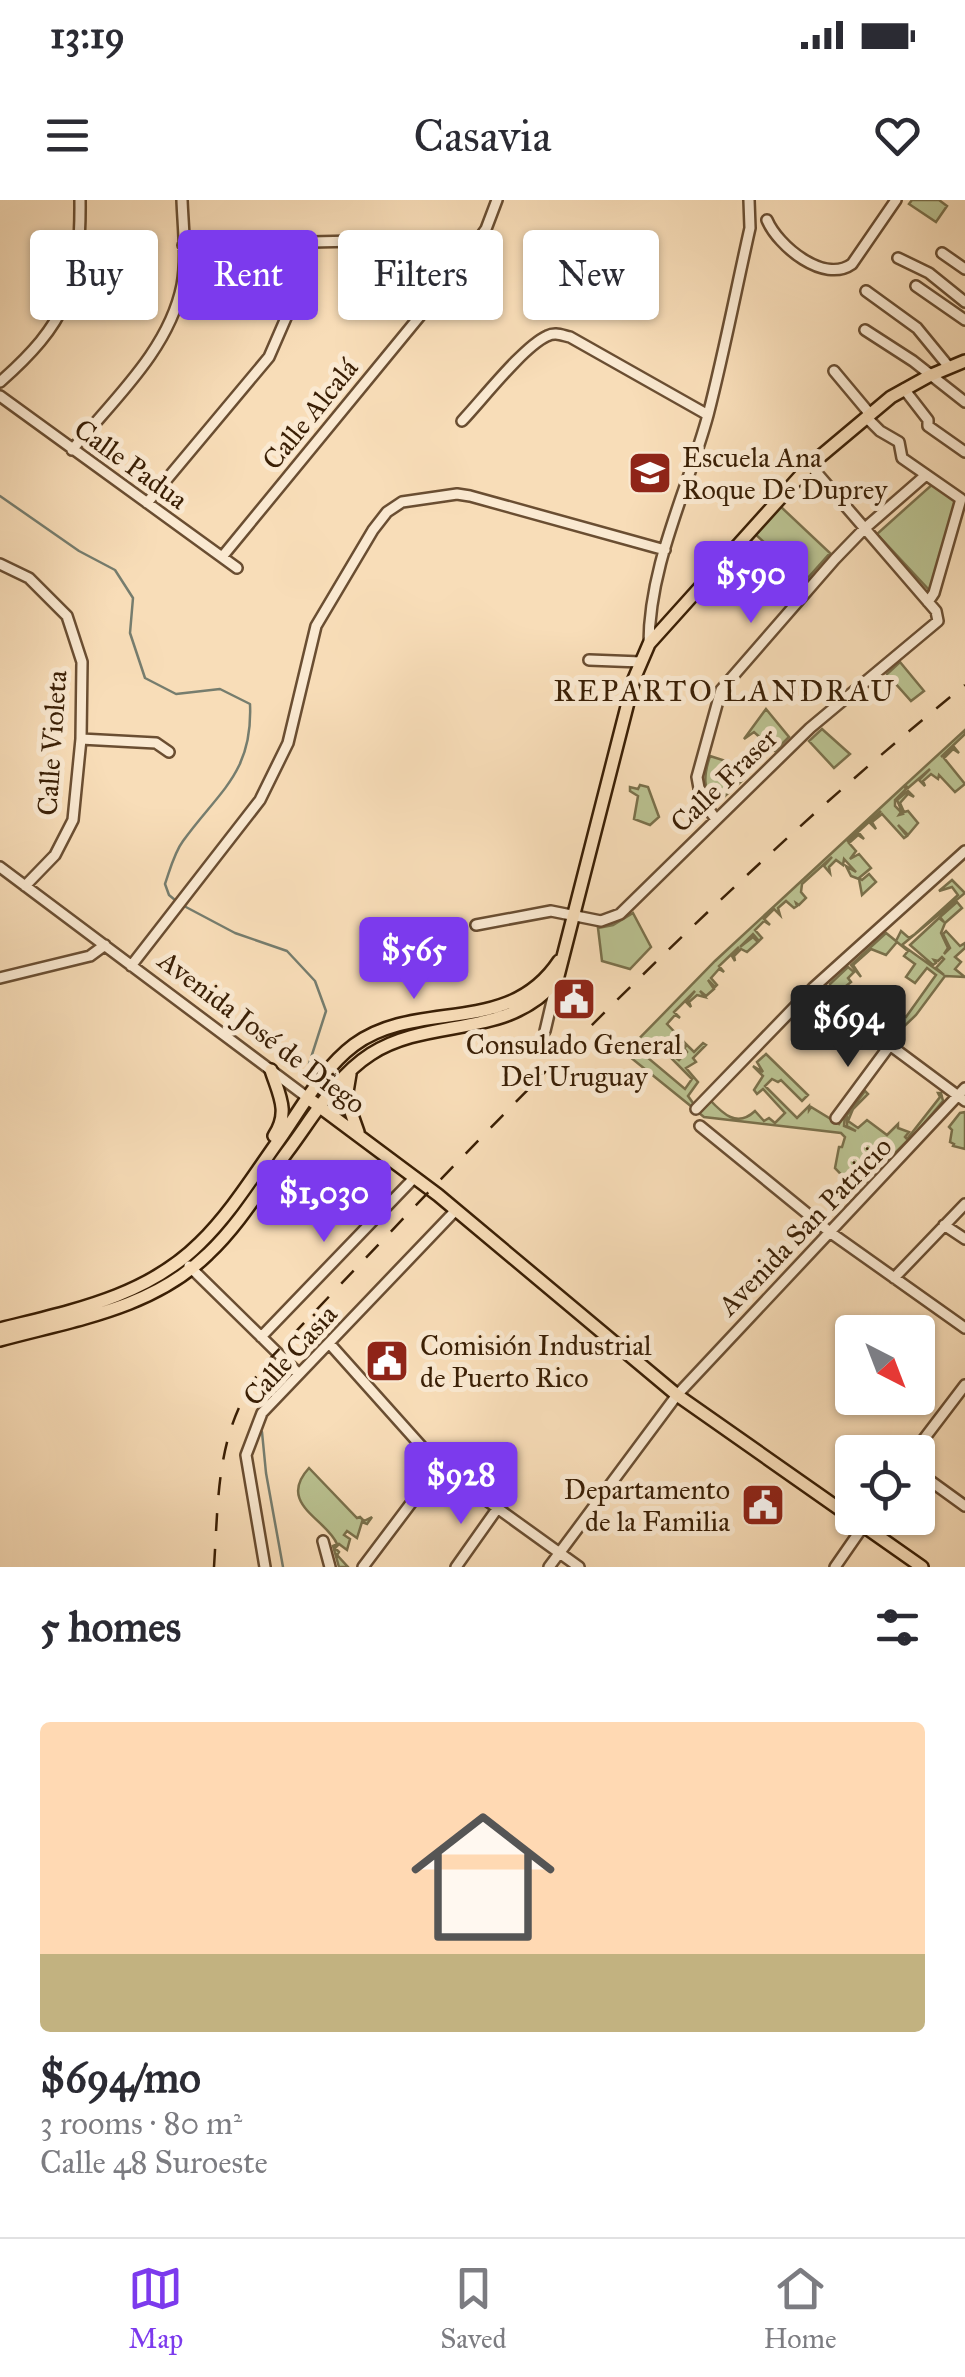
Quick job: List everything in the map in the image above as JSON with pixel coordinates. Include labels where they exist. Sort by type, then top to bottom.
[{"type":"main road","points":[[0,1340],[130,1305],[179,1279],[234,1225],[352,1068],[385,1046],[512,1016],[535,1003],[558,980],[634,679],[649,644],[810,465],[904,389],[965,361]]},
{"type":"main road","points":[[0,1329],[126,1293],[182,1260],[209,1234],[344,1055],[368,1037],[394,1027],[488,1010],[521,999],[546,980],[564,952]]},
{"type":"main road","points":[[352,1068],[346,1098],[359,1136]]},
{"type":"main road","points":[[267,1156],[284,1116],[272,1070]]},
{"type":"main road","name":"Avenida José de Diego","points":[[308,1098],[415,1177],[678,1395],[835,1501]]},
{"type":"main road","name":"Avenida José de Diego","points":[[882,1535],[922,1567]]},
{"type":"street","points":[[0,382],[38,348],[71,291],[81,242],[80,200]]},
{"type":"street","points":[[182,200],[183,230]]},
{"type":"street","name":"Calle Alcalá","points":[[485,230],[497,200]]},
{"type":"street","points":[[649,644],[649,618],[665,550],[708,414],[750,228],[749,200]]},
{"type":"street","points":[[767,220],[773,234],[806,260],[827,271],[842,271],[852,264],[896,200]]},
{"type":"street","points":[[942,253],[965,269]]},
{"type":"street","points":[[898,258],[929,273],[965,302]]},
{"type":"street","points":[[916,286],[965,320]]},
{"type":"street","points":[[866,291],[917,328],[950,367]]},
{"type":"street","points":[[72,450],[150,355],[169,326],[178,296]]},
{"type":"street","points":[[147,503],[270,357],[285,320]]},
{"type":"street","name":"Calle Alcalá","points":[[222,556],[417,320]]},
{"type":"street","points":[[865,330],[965,402]]},
{"type":"street","points":[[462,420],[531,348],[545,336],[556,333],[570,337],[708,414]]},
{"type":"street","points":[[810,465],[928,602],[961,499],[902,458],[899,442],[880,431],[834,372]]},
{"type":"street","points":[[904,389],[928,420],[928,426],[965,452]]},
{"type":"street","name":"Calle Padua","points":[[0,396],[237,568]]},
{"type":"street","points":[[715,818],[701,799],[697,777],[721,690],[864,529],[926,475]]},
{"type":"street","points":[[131,966],[260,800],[288,744],[316,626],[373,530],[394,506],[456,494],[470,496],[665,550]]},
{"type":"street","name":"Calle Violeta","points":[[0,564],[29,578],[67,616],[82,662],[74,820],[54,856],[25,886]]},
{"type":"street","name":"Calle Fraser","points":[[476,925],[546,911],[601,921],[620,914],[810,728],[938,621],[928,602]]},
{"type":"street","points":[[590,660],[641,662]]},
{"type":"street","points":[[81,739],[156,743],[169,752]]},
{"type":"street","points":[[696,1109],[813,988],[965,851]]},
{"type":"street","name":"Avenida José de Diego","points":[[0,867],[308,1098]]},
{"type":"street","points":[[0,978],[90,956],[105,946]]},
{"type":"street","points":[[546,1031],[558,980]]},
{"type":"street","points":[[813,988],[963,1095]]},
{"type":"street","points":[[836,1118],[890,1045]]},
{"type":"street","name":"Avenida San Patricio","points":[[549,1567],[678,1395],[963,1095]]},
{"type":"street","points":[[700,1126],[831,1233],[965,1328]]},
{"type":"street","points":[[260,1337],[415,1177]]},
{"type":"street","points":[[894,1278],[965,1204]]},
{"type":"street","name":"Calle Casia","points":[[265,1567],[246,1455],[262,1413],[456,1210]]},
{"type":"street","points":[[944,1225],[965,1240]]},
{"type":"street","points":[[182,1260],[298,1374]]},
{"type":"street","points":[[329,1343],[439,1466],[579,1567]]},
{"type":"street","points":[[927,1435],[965,1385]]},
{"type":"street","points":[[363,1567],[439,1466]]},
{"type":"street","points":[[935,1484],[965,1506]]},
{"type":"street","points":[[456,1567],[498,1509]]},
{"type":"street","points":[[835,1567],[857,1535]]},
{"type":"street","points":[[323,1542],[330,1567]]},
{"type":"green space","points":[[912,200],[939,200],[947,206],[936,222],[909,204]]},
{"type":"green space","points":[[935,482],[960,500],[931,592],[877,534]]},
{"type":"green space","points":[[780,506],[830,553],[806,580],[755,534]]},
{"type":"green space","points":[[900,662],[924,691],[911,701],[887,674]]},
{"type":"green space","points":[[766,709],[789,737],[775,751],[754,732],[744,739]]},
{"type":"green space","points":[[822,729],[850,754],[834,768],[809,741]]},
{"type":"green space","points":[[965,730],[941,757],[954,747],[959,753],[953,749],[944,758],[965,784],[955,792],[939,775],[938,779],[931,774],[923,781],[925,786],[919,780],[930,769],[908,788],[905,785]]},
{"type":"green space","points":[[710,756],[729,762],[744,779],[715,805],[705,782]]},
{"type":"green space","points":[[640,785],[648,787],[659,817],[650,825],[634,819],[638,796],[630,787],[638,789]]},
{"type":"green space","points":[[904,786],[906,789],[895,800],[899,815],[903,814],[897,800],[908,791],[914,797],[908,794],[900,803],[904,812],[908,811],[918,823],[908,835],[898,825],[907,836],[904,838],[882,814],[872,822],[876,829],[870,823],[881,811],[847,842],[859,833],[864,839],[858,835],[849,843],[856,851],[850,859],[859,854],[871,868],[859,878],[869,874],[876,882],[862,895],[859,879],[851,876],[846,866],[856,872],[844,859],[843,865],[836,860],[829,867],[830,873],[824,866],[832,857],[802,884],[801,892],[806,898],[799,905],[796,903],[794,908],[786,901],[778,908],[780,915],[774,909],[764,919],[770,925],[764,921],[755,930],[762,938],[759,941],[753,934],[740,947],[753,937],[758,942],[747,952],[741,949],[734,956],[735,961],[732,956],[739,947],[719,966],[724,972],[719,969],[711,978],[717,985],[708,980],[714,989],[706,996],[700,991],[705,997],[697,995],[689,1002],[691,1007],[686,1002],[695,991],[674,1012],[680,1018],[675,1015],[667,1024],[686,1044],[675,1057],[679,1060],[687,1052],[687,1045],[694,1052],[703,1043],[706,1045],[693,1058],[696,1062],[686,1068],[698,1082],[688,1096],[692,1107],[625,1053],[715,961]],"holes":[[[663,1042],[674,1054],[670,1057],[692,1079],[685,1089],[648,1058]]]},
{"type":"green space","points":[[952,880],[965,893],[902,945],[944,975],[936,968],[942,957],[934,960],[933,965],[910,945],[939,918],[944,922],[940,917],[957,902],[962,908],[945,923],[941,933],[948,948],[944,954],[950,948],[943,934],[946,931],[960,946],[965,943],[955,957],[961,962],[955,969],[965,977],[945,976],[916,1015],[893,1037],[872,1022],[878,1014],[898,1027],[903,1020],[896,1013],[906,1017],[936,975],[927,968],[915,983],[906,977],[915,964],[904,956],[908,951],[897,942],[886,955],[871,949],[853,965],[861,977],[851,965],[886,933],[896,941],[901,931],[909,938],[915,934],[958,895],[952,887],[939,891]]},
{"type":"green space","points":[[633,913],[651,947],[630,969],[602,961],[598,928],[613,925]]},
{"type":"green space","points":[[848,967],[854,972],[846,986],[869,1019],[830,988]]},
{"type":"green space","points":[[766,1054],[808,1095],[802,1101],[781,1080],[772,1079],[765,1086],[797,1118],[809,1106],[809,1110],[811,1107],[839,1124],[845,1114],[844,1126],[856,1131],[847,1126],[847,1115],[865,1091],[868,1094],[853,1109],[848,1121],[858,1128],[867,1120],[887,1135],[898,1124],[898,1128],[909,1132],[907,1139],[941,1093],[943,1101],[911,1139],[945,1104],[912,1142],[909,1139],[857,1191],[835,1168],[845,1137],[841,1133],[704,1117],[699,1113],[709,1099],[730,1117],[742,1118],[755,1111],[764,1121],[769,1118],[775,1123],[785,1113],[763,1089],[757,1094],[754,1090],[763,1076],[753,1066],[763,1072],[757,1062]]},
{"type":"green space","points":[[965,1112],[965,1149],[950,1142],[949,1127]]},
{"type":"green space","points":[[309,1468],[357,1518],[364,1521],[372,1517],[367,1524],[362,1522],[357,1538],[347,1531],[347,1550],[339,1544],[335,1548],[348,1567],[339,1567],[332,1535],[301,1501],[300,1481]]},
{"type":"waterway","points":[[0,496],[79,551],[115,570],[133,598],[130,633],[145,678],[176,694],[220,689],[250,704],[246,747],[240,764],[172,862],[165,884],[175,900]]},
{"type":"waterway","points":[[184,906],[235,933],[287,951],[315,981],[326,1011],[309,1064]]},
{"type":"waterway","points":[[262,1432],[283,1567]]},
{"type":"railway","points":[[214,1567],[219,1485],[229,1435],[237,1411],[266,1363],[519,1099],[692,927],[872,763],[965,685]]},
{"type":"place","name":"Escuela Ana Roque De Duprey","points":[[650,473]]},
{"type":"place","name":"Consulado General Del Uruguay","points":[[574,999]]},
{"type":"place","name":"Comisión Industrial de Puerto Rico","points":[[387,1361]]},
{"type":"place","name":"Departamento de la Familia","points":[[763,1505]]},
{"type":"district","name":"REPARTO LANDRAU","points":[[725,691]]}]
